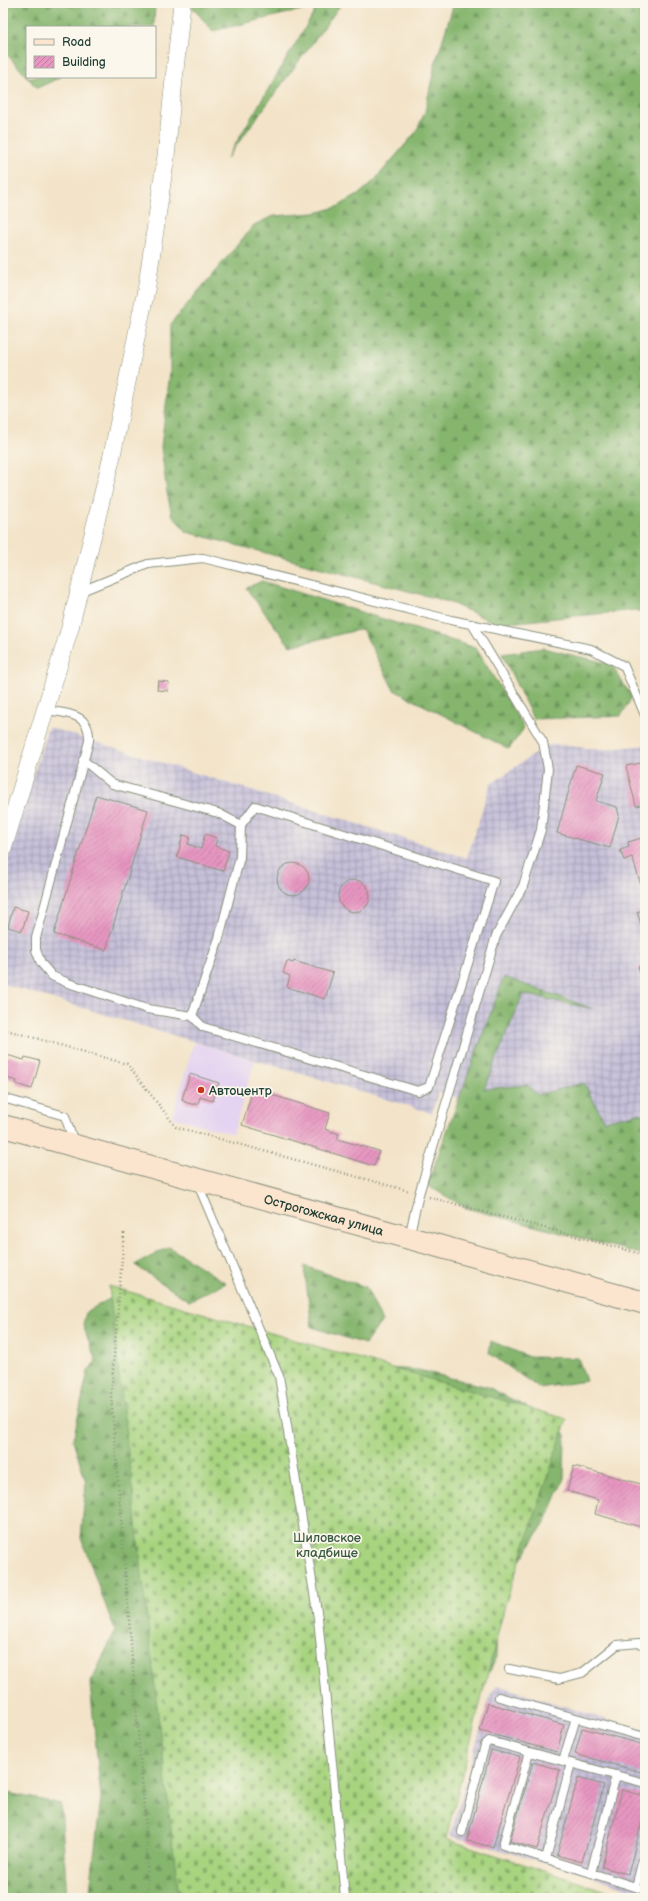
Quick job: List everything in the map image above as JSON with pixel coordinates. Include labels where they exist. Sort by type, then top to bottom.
[{"type":"street","points":[[3,849],[70,628],[111,460],[147,285],[166,156],[182,3]]},
{"type":"street","name":"Острогожская улица","points":[[3,1126],[645,1303]]},
{"type":"lane","points":[[79,593],[148,564],[203,558],[472,624],[591,650],[624,666],[645,715]]},
{"type":"lane","points":[[409,1238],[419,1194],[496,936],[523,886],[541,830],[548,769],[543,742],[472,624]]},
{"type":"lane","points":[[45,710],[70,713],[86,722],[89,730],[83,760],[36,938],[36,950],[52,976],[68,983],[147,1009],[192,1016],[203,1027],[418,1092],[429,1087],[494,881],[255,806],[241,825],[240,857],[219,938],[192,1016]]},
{"type":"lane","points":[[83,760],[112,784],[218,813],[241,825]]},
{"type":"lane","points":[[3,1098],[65,1116],[75,1146]]},
{"type":"lane","points":[[196,1179],[279,1376],[318,1618],[345,1898]]},
{"type":"lane","points":[[509,1669],[559,1679],[582,1673],[617,1645],[639,1643],[645,1646]]},
{"type":"lane","points":[[499,1697],[645,1737]]},
{"type":"lane","points":[[546,1859],[576,1718]]},
{"type":"lane","points":[[462,1832],[485,1745],[489,1741],[645,1783]]},
{"type":"lane","points":[[529,1752],[503,1845],[645,1890]]},
{"type":"lane","points":[[591,1873],[616,1775]]},
{"type":"lane","points":[[636,1887],[645,1851]]},
{"type":"path","points":[[3,1029],[127,1064],[176,1126],[419,1194]]},
{"type":"path","points":[[430,1197],[645,1255]]},
{"type":"path","points":[[124,1233],[111,1396],[146,1844],[148,1898]]},
{"type":"shaded area","points":[[48,727],[467,858],[490,785],[544,747],[554,744],[602,750],[645,745],[645,1144],[438,1093],[432,1113],[3,984],[3,876]]},
{"type":"shaded area","points":[[194,1042],[255,1060],[233,1134],[172,1117]]},
{"type":"shaded area","points":[[497,1685],[633,1728],[645,1728],[645,1895],[586,1874],[450,1836],[490,1695]]},
{"type":"green space","points":[[3,3],[155,3],[154,26],[26,26],[26,76],[3,50]]},
{"type":"green space","points":[[193,3],[342,3],[227,158],[318,6],[213,31],[192,7]]},
{"type":"green space","points":[[454,3],[645,3],[645,613],[636,610],[497,624],[449,602],[187,532],[172,515],[167,493],[161,447],[170,372],[170,325],[254,225],[273,216],[315,213],[337,207],[358,195],[374,181],[416,132],[425,112],[434,68]]},
{"type":"green space","points":[[28,78],[59,78],[37,88]]},
{"type":"green space","points":[[262,581],[476,648],[524,728],[509,749],[394,690],[362,629],[290,646],[246,588]]},
{"type":"green space","points":[[543,648],[611,664],[632,697],[621,716],[533,719],[502,654]]},
{"type":"green space","points":[[504,977],[593,1009],[523,994],[484,1089],[528,1085],[537,1095],[584,1083],[604,1121],[639,1113],[645,1116],[645,1255],[466,1208],[427,1185]]},
{"type":"green space","points":[[169,1247],[226,1283],[189,1301],[135,1265]]},
{"type":"green space","points":[[304,1266],[366,1287],[382,1321],[365,1344],[312,1327]]},
{"type":"green space","name":"Шиловское кладбище","points":[[109,1286],[567,1419],[505,1605],[446,1839],[628,1898],[179,1898]]},
{"type":"green space","name":"Шиловское кладбище","points":[[111,1298],[388,1368],[418,1370],[488,1387],[540,1414],[565,1434],[564,1478],[547,1519],[498,1595],[496,1657],[490,1671],[451,1709],[420,1812],[454,1861],[593,1898],[89,1898],[101,1798],[90,1684],[115,1631],[81,1538],[86,1482],[73,1440],[88,1371],[96,1361],[83,1325],[86,1312]]},
{"type":"green space","points":[[491,1341],[529,1357],[578,1358],[586,1381],[539,1388],[489,1353]]},
{"type":"green space","points":[[3,1792],[61,1804],[67,1898],[3,1898]]},
{"type":"building","points":[[158,681],[169,682],[168,691],[157,690]]},
{"type":"building","points":[[645,762],[645,804],[636,806],[626,766]]},
{"type":"building","points":[[576,765],[605,773],[596,801],[617,807],[619,815],[610,848],[557,833]]},
{"type":"building","points":[[96,795],[148,810],[106,950],[54,934]]},
{"type":"building","points":[[205,834],[217,838],[215,846],[229,851],[223,871],[177,857],[183,835],[190,837],[188,844],[201,849]]},
{"type":"building","points":[[645,837],[645,897],[632,857],[624,860],[620,850],[629,847],[628,842]]},
{"type":"building","points":[[290,863],[296,863],[306,870],[309,879],[308,885],[302,892],[296,895],[290,895],[280,888],[277,882],[277,876],[284,866]]},
{"type":"building","points":[[351,880],[357,880],[367,887],[370,896],[369,902],[363,909],[357,912],[351,912],[341,905],[338,899],[338,893],[345,883]]},
{"type":"building","points":[[13,907],[28,911],[22,931],[8,927]]},
{"type":"building","points":[[645,909],[645,936],[637,912]]},
{"type":"building","points":[[287,961],[293,963],[294,961],[333,973],[325,999],[287,987],[290,976],[283,973]]},
{"type":"building","points":[[645,965],[645,987],[638,967]]},
{"type":"building","points":[[3,1054],[24,1060],[25,1057],[40,1061],[32,1089],[16,1084],[17,1081],[3,1077]]},
{"type":"building","name":"Автоцентр","points":[[190,1074],[219,1083],[213,1101],[200,1097],[198,1104],[191,1104],[182,1099]]},
{"type":"building","points":[[253,1089],[330,1113],[325,1129],[339,1134],[337,1139],[379,1151],[374,1166],[242,1125]]},
{"type":"building","points":[[574,1466],[645,1485],[645,1512],[641,1527],[595,1514],[598,1500],[567,1491]]},
{"type":"building","points":[[488,1703],[564,1725],[557,1752],[480,1731]]},
{"type":"building","points":[[582,1728],[645,1745],[645,1773],[575,1754]]},
{"type":"building","points":[[491,1750],[520,1757],[493,1847],[467,1841]]},
{"type":"building","points":[[533,1762],[560,1770],[537,1849],[510,1841]]},
{"type":"building","points":[[578,1778],[604,1785],[582,1862],[557,1855]]},
{"type":"building","points":[[622,1790],[645,1796],[645,1810],[628,1874],[602,1867]]},
{"type":"place","name":"Автоцентр","points":[[201,1090]]}]
